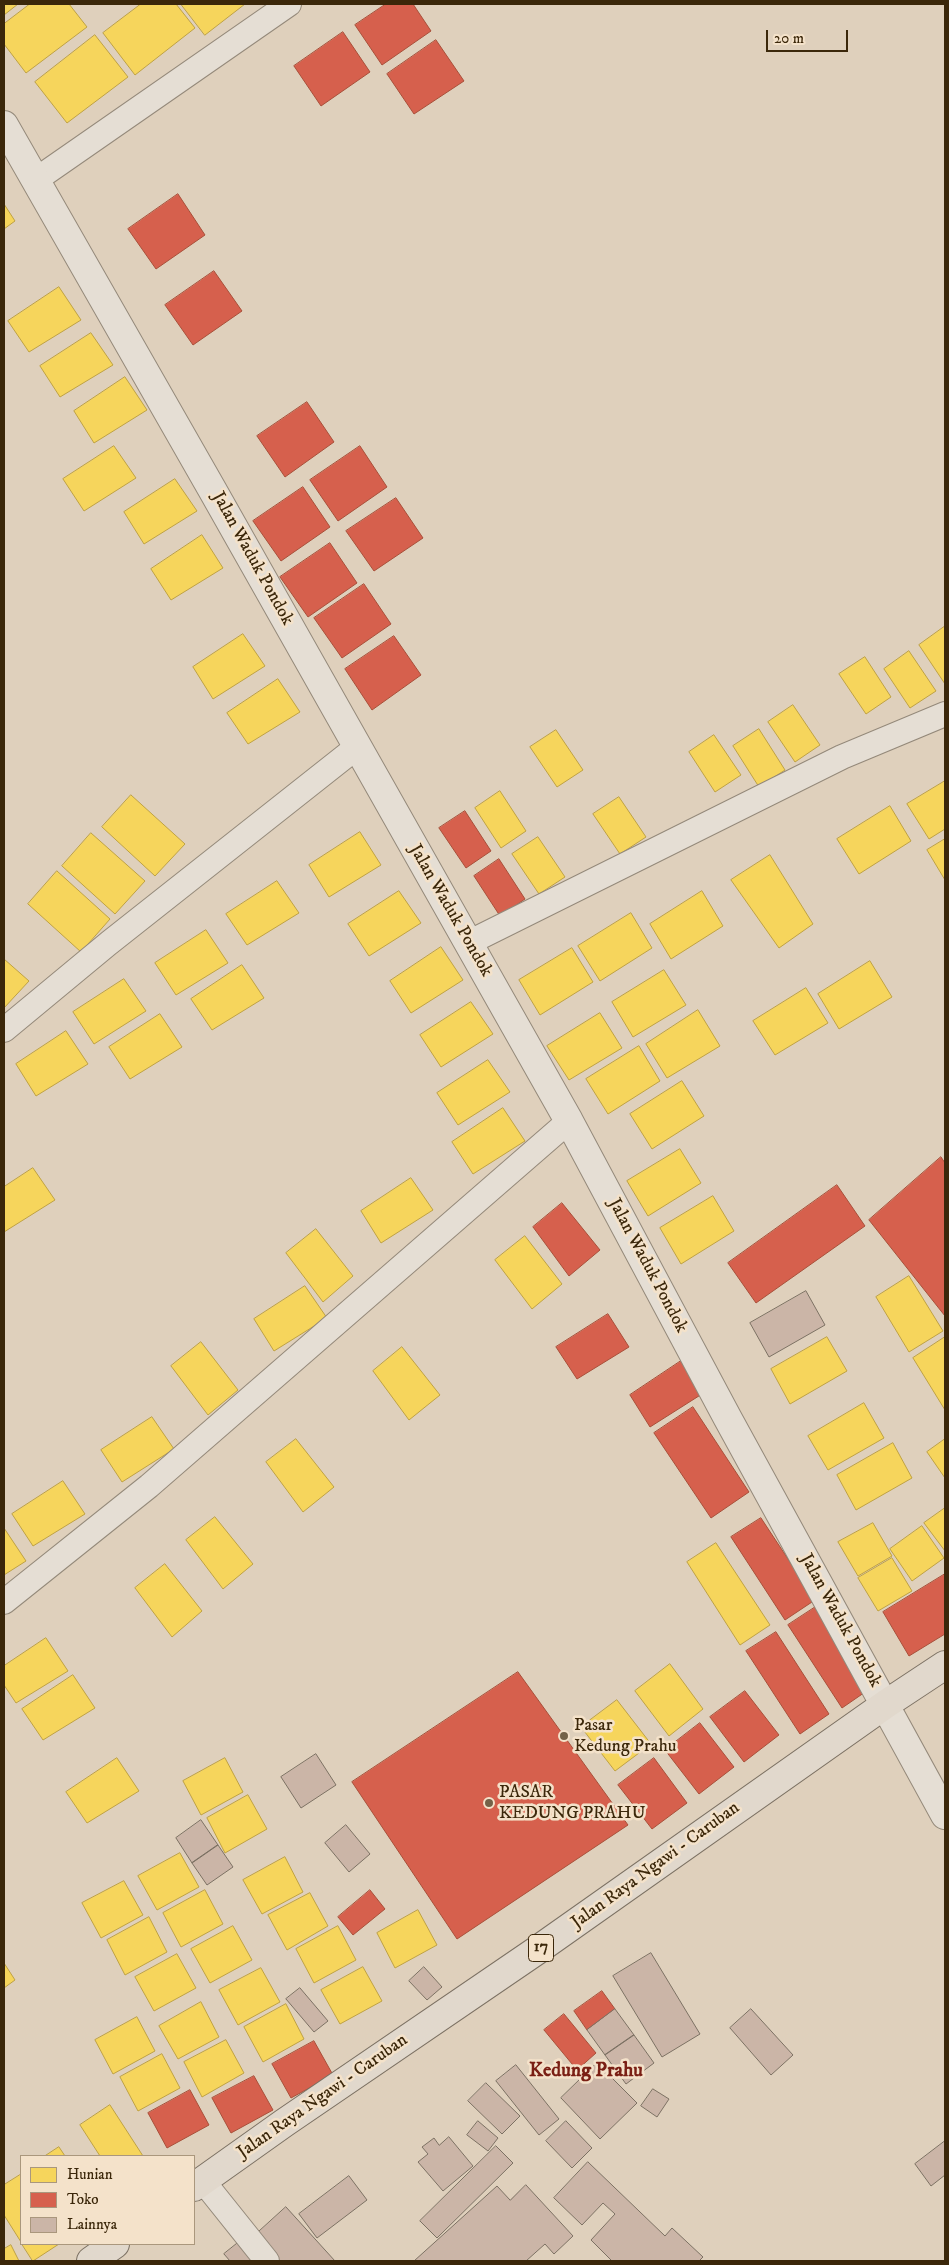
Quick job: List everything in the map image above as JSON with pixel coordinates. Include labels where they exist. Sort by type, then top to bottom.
[{"type":"highway","name":"Jalan Raya Ngawi - Caruban","points":[[198,2184],[284,2123],[544,1946],[886,1704],[945,1665]]},
{"type":"highway","points":[[91,2261],[114,2245]]},
{"type":"street","points":[[36,179],[288,4]]},
{"type":"street","name":"Jalan Waduk Pondok","points":[[4,125],[569,1122],[727,1417],[886,1704],[945,1815]]},
{"type":"street","points":[[468,943],[842,757],[945,714]]},
{"type":"street","points":[[4,1030],[108,943],[357,747]]},
{"type":"street","points":[[4,1602],[149,1486],[569,1122]]},
{"type":"street","points":[[198,2184],[267,2261]]},
{"type":"building: Hunian","points":[[4,4],[18,4],[4,15]]},
{"type":"building: Hunian","points":[[30,4],[69,4],[87,27],[26,73],[4,44],[4,24]]},
{"type":"building: Hunian","points":[[141,4],[176,4],[195,28],[135,75],[103,33]]},
{"type":"building: Hunian","points":[[181,4],[245,4],[205,35]]},
{"type":"building: Hunian","points":[[95,35],[128,77],[67,123],[35,82]]},
{"type":"building: Hunian","points":[[4,204],[15,221],[4,229]]},
{"type":"building: Hunian","points":[[59,287],[81,320],[29,352],[8,321]]},
{"type":"building: Hunian","points":[[91,333],[113,365],[60,397],[40,366]]},
{"type":"building: Hunian","points":[[125,377],[147,410],[94,443],[74,411]]},
{"type":"building: Hunian","points":[[114,446],[136,478],[84,511],[63,479]]},
{"type":"building: Hunian","points":[[175,479],[197,511],[144,544],[124,512]]},
{"type":"building: Hunian","points":[[202,535],[223,568],[171,600],[151,569]]},
{"type":"building: Hunian","points":[[944,627],[945,629],[945,684],[919,645]]},
{"type":"building: Hunian","points":[[243,634],[265,666],[213,699],[193,667]]},
{"type":"building: Hunian","points":[[909,651],[936,691],[910,708],[884,669]]},
{"type":"building: Hunian","points":[[865,657],[891,697],[866,714],[839,674]]},
{"type":"building: Hunian","points":[[278,679],[300,712],[248,744],[227,713]]},
{"type":"building: Hunian","points":[[793,705],[820,745],[795,762],[768,722]]},
{"type":"building: Hunian","points":[[759,729],[785,770],[759,787],[733,746]]},
{"type":"building: Hunian","points":[[556,730],[583,770],[557,787],[530,747]]},
{"type":"building: Hunian","points":[[714,735],[741,775],[715,792],[689,752]]},
{"type":"building: Hunian","points":[[945,781],[945,829],[929,839],[907,804]]},
{"type":"building: Hunian","points":[[500,791],[526,831],[501,848],[475,808]]},
{"type":"building: Hunian","points":[[131,795],[185,844],[155,876],[102,827]]},
{"type":"building: Hunian","points":[[619,797],[646,837],[620,854],[593,814]]},
{"type":"building: Hunian","points":[[890,806],[911,841],[859,874],[837,839]]},
{"type":"building: Hunian","points":[[360,832],[381,865],[329,897],[309,865]]},
{"type":"building: Hunian","points":[[91,833],[145,881],[115,914],[62,866]]},
{"type":"building: Hunian","points":[[538,837],[565,877],[539,894],[512,854]]},
{"type":"building: Hunian","points":[[945,839],[945,880],[927,850]]},
{"type":"building: Hunian","points":[[770,855],[813,924],[779,948],[731,880]]},
{"type":"building: Hunian","points":[[57,871],[110,919],[81,952],[28,904]]},
{"type":"building: Hunian","points":[[277,881],[299,913],[247,945],[226,914]]},
{"type":"building: Hunian","points":[[399,891],[421,923],[369,956],[348,924]]},
{"type":"building: Hunian","points":[[702,891],[723,926],[671,959],[650,924]]},
{"type":"building: Hunian","points":[[631,913],[652,948],[600,981],[578,946]]},
{"type":"building: Hunian","points":[[206,930],[228,963],[176,995],[155,963]]},
{"type":"building: Hunian","points":[[441,947],[463,980],[411,1013],[390,981]]},
{"type":"building: Hunian","points":[[572,948],[593,982],[540,1015],[519,980]]},
{"type":"building: Hunian","points":[[4,959],[29,981],[4,1008]]},
{"type":"building: Hunian","points":[[870,961],[892,997],[839,1029],[818,994]]},
{"type":"building: Hunian","points":[[242,965],[264,998],[212,1030],[191,999]]},
{"type":"building: Hunian","points":[[664,970],[686,1005],[633,1037],[612,1002]]},
{"type":"building: Hunian","points":[[124,979],[146,1011],[94,1044],[73,1012]]},
{"type":"building: Hunian","points":[[806,988],[828,1023],[775,1055],[753,1021]]},
{"type":"building: Hunian","points":[[471,1002],[493,1034],[441,1067],[420,1035]]},
{"type":"building: Hunian","points":[[698,1010],[720,1046],[667,1078],[646,1044]]},
{"type":"building: Hunian","points":[[600,1013],[622,1048],[569,1080],[547,1046]]},
{"type":"building: Hunian","points":[[160,1014],[182,1047],[130,1079],[109,1047]]},
{"type":"building: Hunian","points":[[66,1031],[88,1064],[36,1096],[16,1064]]},
{"type":"building: Hunian","points":[[639,1046],[660,1081],[608,1114],[586,1079]]},
{"type":"building: Hunian","points":[[488,1060],[510,1092],[458,1125],[437,1093]]},
{"type":"building: Hunian","points":[[682,1081],[704,1116],[652,1149],[630,1114]]},
{"type":"building: Hunian","points":[[503,1108],[525,1141],[473,1174],[452,1142]]},
{"type":"building: Hunian","points":[[680,1149],[701,1183],[648,1216],[627,1181]]},
{"type":"building: Hunian","points":[[33,1168],[55,1200],[4,1232],[4,1187]]},
{"type":"building: Hunian","points":[[411,1178],[433,1210],[381,1243],[361,1211]]},
{"type":"building: Hunian","points":[[713,1196],[734,1231],[681,1264],[660,1228]]},
{"type":"building: Hunian","points":[[316,1229],[353,1276],[323,1302],[286,1253]]},
{"type":"building: Hunian","points":[[525,1236],[562,1284],[532,1309],[495,1260]]},
{"type":"building: Hunian","points":[[909,1276],[943,1331],[909,1352],[876,1297]]},
{"type":"building: Hunian","points":[[305,1286],[327,1318],[274,1351],[254,1319]]},
{"type":"building: Hunian","points":[[827,1337],[847,1371],[790,1404],[771,1369]]},
{"type":"building: Hunian","points":[[945,1337],[945,1410],[913,1358]]},
{"type":"building: Hunian","points":[[201,1342],[238,1390],[208,1415],[171,1366]]},
{"type":"building: Hunian","points":[[402,1347],[440,1395],[409,1420],[373,1371]]},
{"type":"building: Hunian","points":[[864,1403],[884,1438],[828,1470],[808,1436]]},
{"type":"building: Hunian","points":[[152,1417],[174,1449],[122,1482],[101,1450]]},
{"type":"building: Hunian","points":[[296,1439],[334,1487],[303,1512],[266,1462]]},
{"type":"building: Hunian","points":[[945,1439],[945,1478],[927,1452]]},
{"type":"building: Hunian","points":[[893,1443],[912,1478],[856,1510],[837,1475]]},
{"type":"building: Hunian","points":[[63,1481],[85,1514],[33,1546],[12,1514]]},
{"type":"building: Hunian","points":[[945,1508],[945,1551],[924,1523]]},
{"type":"building: Hunian","points":[[215,1517],[253,1564],[223,1589],[186,1540]]},
{"type":"building: Hunian","points":[[873,1523],[892,1556],[858,1576],[838,1542]]},
{"type":"building: Hunian","points":[[922,1526],[944,1558],[912,1581],[890,1549]]},
{"type":"building: Hunian","points":[[4,1528],[26,1561],[4,1575]]},
{"type":"building: Hunian","points":[[716,1543],[770,1625],[740,1645],[687,1562]]},
{"type":"building: Hunian","points":[[892,1558],[912,1591],[878,1611],[858,1578]]},
{"type":"building: Hunian","points":[[165,1564],[202,1611],[172,1637],[135,1588]]},
{"type":"building: Hunian","points":[[46,1638],[68,1671],[16,1703],[4,1685],[4,1666]]},
{"type":"building: Hunian","points":[[670,1664],[703,1709],[669,1736],[635,1691]]},
{"type":"building: Hunian","points":[[73,1675],[95,1708],[43,1740],[22,1709]]},
{"type":"building: Hunian","points":[[617,1700],[651,1744],[615,1771],[581,1727]]},
{"type":"building: Hunian","points":[[117,1758],[139,1791],[87,1823],[66,1792]]},
{"type":"building: Hunian","points":[[225,1758],[243,1792],[201,1815],[183,1781]]},
{"type":"building: Hunian","points":[[248,1795],[267,1829],[225,1853],[207,1818]]},
{"type":"building: Hunian","points":[[180,1853],[199,1887],[157,1910],[138,1876]]},
{"type":"building: Hunian","points":[[285,1857],[303,1892],[262,1914],[243,1880]]},
{"type":"building: Hunian","points":[[124,1881],[143,1915],[101,1938],[82,1903]]},
{"type":"building: Hunian","points":[[205,1890],[223,1924],[181,1947],[163,1913]]},
{"type":"building: Hunian","points":[[310,1893],[328,1926],[287,1950],[268,1915]]},
{"type":"building: Hunian","points":[[418,1910],[437,1945],[395,1968],[377,1933]]},
{"type":"building: Hunian","points":[[149,1917],[167,1952],[125,1975],[107,1940]]},
{"type":"building: Hunian","points":[[233,1926],[252,1960],[210,1983],[191,1949]]},
{"type":"building: Hunian","points":[[338,1926],[356,1960],[314,1983],[296,1949]]},
{"type":"building: Hunian","points":[[177,1954],[196,1988],[154,2011],[135,1977]]},
{"type":"building: Hunian","points":[[4,1963],[15,1980],[4,1988]]},
{"type":"building: Hunian","points":[[363,1967],[382,2001],[340,2024],[321,1990]]},
{"type":"building: Hunian","points":[[261,1968],[280,2002],[238,2025],[219,1990]]},
{"type":"building: Hunian","points":[[201,2002],[219,2037],[178,2059],[159,2026]]},
{"type":"building: Hunian","points":[[286,2004],[304,2039],[263,2062],[244,2027]]},
{"type":"building: Hunian","points":[[137,2017],[155,2051],[113,2074],[95,2040]]},
{"type":"building: Hunian","points":[[226,2040],[244,2073],[202,2097],[184,2062]]},
{"type":"building: Hunian","points":[[162,2054],[180,2088],[138,2111],[120,2077]]},
{"type":"building: Hunian","points":[[110,2105],[142,2155],[99,2155],[80,2125]]},
{"type":"building: Hunian","points":[[59,2147],[64,2155],[47,2155]]},
{"type":"building: Hunian","points":[[20,2175],[20,2240],[4,2215],[4,2185]]},
{"type":"building: Hunian","points":[[11,2245],[19,2261],[4,2261],[4,2249]]},
{"type":"building: Hunian","points":[[23,2245],[57,2245],[33,2261]]},
{"type":"building: Toko","points":[[386,4],[413,4],[431,31],[382,65],[355,25]]},
{"type":"building: Toko","points":[[343,32],[370,72],[321,106],[294,66]]},
{"type":"building: Toko","points":[[436,40],[464,81],[414,114],[387,74]]},
{"type":"building: Toko","points":[[178,194],[205,235],[156,269],[128,229]]},
{"type":"building: Toko","points":[[214,271],[242,311],[193,345],[165,305]]},
{"type":"building: Toko","points":[[307,402],[334,442],[285,477],[257,436]]},
{"type":"building: Toko","points":[[360,446],[387,487],[338,521],[310,480]]},
{"type":"building: Toko","points":[[303,487],[330,527],[281,561],[253,521]]},
{"type":"building: Toko","points":[[396,498],[423,538],[374,571],[346,531]]},
{"type":"building: Toko","points":[[330,543],[357,583],[308,617],[280,577]]},
{"type":"building: Toko","points":[[364,584],[391,624],[342,658],[314,618]]},
{"type":"building: Toko","points":[[394,636],[421,675],[372,710],[345,669]]},
{"type":"building: Toko","points":[[465,811],[491,851],[466,868],[439,828]]},
{"type":"building: Toko","points":[[499,859],[525,899],[500,916],[474,876]]},
{"type":"building: Toko","points":[[941,1157],[945,1163],[945,1316],[869,1220]]},
{"type":"building: Toko","points":[[837,1185],[865,1226],[756,1303],[728,1263]]},
{"type":"building: Toko","points":[[562,1203],[600,1250],[569,1276],[533,1227]]},
{"type":"building: Toko","points":[[608,1314],[629,1347],[577,1379],[556,1347]]},
{"type":"building: Toko","points":[[681,1361],[702,1394],[650,1427],[630,1395]]},
{"type":"building: Toko","points":[[693,1407],[749,1492],[711,1518],[654,1433]]},
{"type":"building: Toko","points":[[761,1518],[815,1600],[785,1620],[731,1537]]},
{"type":"building: Toko","points":[[945,1574],[945,1634],[909,1656],[883,1612]]},
{"type":"building: Toko","points":[[817,1606],[871,1688],[842,1708],[788,1625]]},
{"type":"building: Toko","points":[[776,1632],[829,1714],[800,1734],[746,1651]]},
{"type":"building: Toko","name":"PASAR KEDUNG PRAHU","points":[[518,1672],[628,1825],[457,1939],[352,1782]]},
{"type":"building: Toko","points":[[745,1691],[779,1735],[744,1762],[710,1717]]},
{"type":"building: Toko","points":[[700,1723],[734,1767],[699,1794],[665,1750]]},
{"type":"building: Toko","points":[[654,1758],[687,1803],[652,1829],[618,1785]]},
{"type":"building: Toko","points":[[370,1890],[385,1909],[353,1935],[338,1917]]},
{"type":"building: Toko","points":[[602,1991],[615,2009],[587,2030],[574,2011]]},
{"type":"building: Toko","points":[[564,2014],[596,2053],[577,2070],[544,2030]]},
{"type":"building: Toko","points":[[314,2041],[333,2075],[291,2098],[272,2064]]},
{"type":"building: Toko","points":[[254,2076],[273,2110],[231,2133],[212,2098]]},
{"type":"building: Toko","points":[[190,2090],[209,2125],[167,2148],[148,2113]]},
{"type":"building: Lainnya","points":[[806,1291],[825,1325],[769,1357],[750,1323]]},
{"type":"building: Lainnya","points":[[316,1754],[336,1785],[301,1808],[281,1777]]},
{"type":"building: Lainnya","points":[[201,1820],[218,1845],[192,1863],[176,1838]]},
{"type":"building: Lainnya","points":[[346,1825],[370,1854],[349,1872],[325,1843]]},
{"type":"building: Lainnya","points":[[218,1845],[233,1867],[207,1885],[192,1863]]},
{"type":"building: Lainnya","points":[[651,1953],[700,2034],[662,2057],[613,1976]]},
{"type":"building: Lainnya","points":[[424,1967],[442,1987],[427,2000],[409,1981]]},
{"type":"building: Lainnya","points":[[300,1988],[328,2021],[314,2032],[286,1999]]},
{"type":"building: Lainnya","points":[[615,2009],[634,2035],[605,2055],[587,2030]]},
{"type":"building: Lainnya","points":[[751,2009],[793,2055],[771,2075],[730,2028]]},
{"type":"building: Lainnya","points":[[634,2035],[654,2063],[626,2084],[605,2055]]},
{"type":"building: Lainnya","points":[[597,2063],[637,2103],[600,2139],[561,2098]]},
{"type":"building: Lainnya","points":[[516,2065],[559,2119],[539,2135],[496,2081]]},
{"type":"building: Lainnya","points":[[486,2083],[520,2116],[502,2134],[468,2101]]},
{"type":"building: Lainnya","points":[[653,2089],[669,2099],[657,2117],[641,2106]]},
{"type":"building: Lainnya","points":[[478,2121],[498,2138],[488,2151],[467,2135]]},
{"type":"building: Lainnya","points":[[566,2121],[592,2148],[572,2168],[546,2141]]},
{"type":"building: Lainnya","points":[[449,2137],[473,2166],[443,2191],[418,2162],[428,2154],[422,2147],[434,2138],[439,2145]]},
{"type":"building: Lainnya","points":[[945,2141],[945,2175],[931,2186],[915,2164]]},
{"type":"building: Lainnya","points":[[496,2146],[513,2163],[437,2238],[420,2221]]},
{"type":"building: Lainnya","points":[[588,2162],[665,2236],[672,2228],[703,2257],[699,2261],[612,2261],[591,2240],[615,2214],[603,2203],[582,2225],[554,2198]]},
{"type":"building: Lainnya","points":[[349,2176],[367,2200],[317,2238],[299,2214]]},
{"type":"building: Lainnya","points":[[526,2185],[573,2236],[554,2254],[545,2244],[526,2261],[414,2261],[497,2186],[510,2200]]},
{"type":"building: Lainnya","points":[[286,2207],[335,2261],[275,2261],[253,2237]]},
{"type":"building: Lainnya","points":[[244,2238],[263,2261],[230,2261],[224,2254]]},
{"type":"place","name":"Pasar Kedung Prahu","points":[[564,1736]]},
{"type":"place","name":"PASAR KEDUNG PRAHU","points":[[489,1803]]},
{"type":"district","name":"Kedung Prahu","points":[[586,2072]]}]
